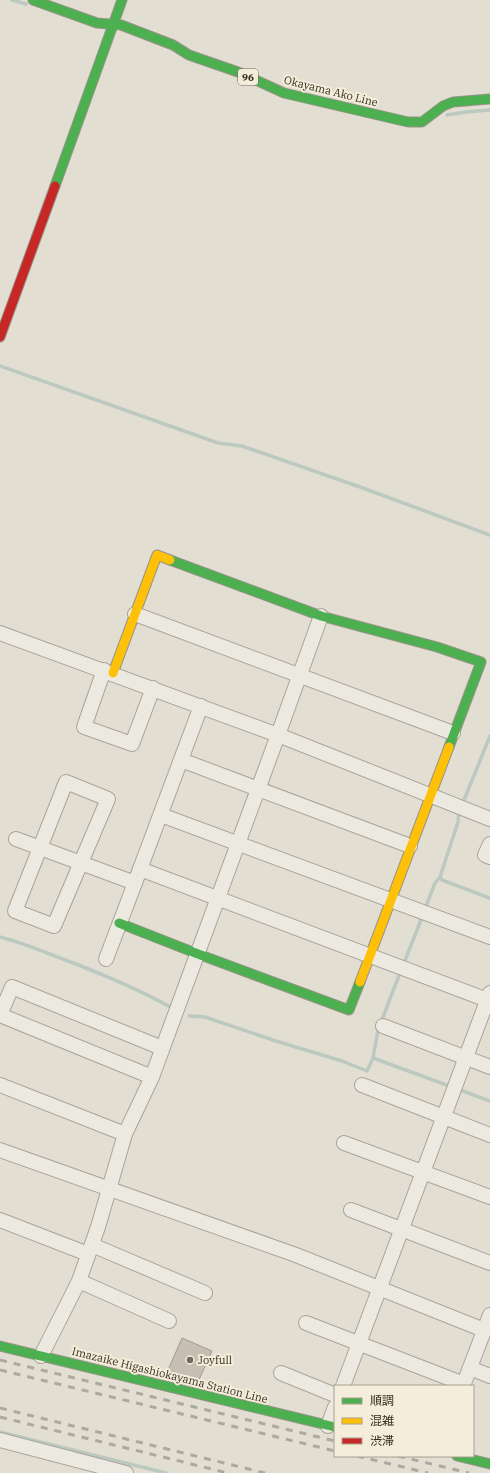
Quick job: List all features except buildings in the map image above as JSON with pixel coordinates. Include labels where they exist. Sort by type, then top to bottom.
[{"type":"street","name":"Okayama Ako Line","points":[[33,0],[97,23],[121,24],[173,45],[189,54],[238,72],[284,93],[408,122],[422,122],[443,106],[453,102],[490,99]]},
{"type":"street","points":[[0,337],[122,0]]},
{"type":"street","points":[[119,923],[350,1010],[410,846],[481,662],[437,647],[321,616],[157,555],[135,614],[84,726],[132,744],[153,688]]},
{"type":"street","points":[[135,614],[453,733]]},
{"type":"street","points":[[40,1356],[79,1281],[110,1189],[125,1134],[152,1077],[321,616]]},
{"type":"street","points":[[0,633],[278,735],[490,819]]},
{"type":"street","points":[[106,959],[201,706]]},
{"type":"street","points":[[181,760],[410,846]]},
{"type":"street","points":[[66,782],[108,799],[81,863],[54,926],[15,911],[66,782]]},
{"type":"street","points":[[161,815],[490,937]]},
{"type":"street","points":[[16,840],[135,882]]},
{"type":"street","points":[[490,844],[486,855],[490,857]]},
{"type":"street","points":[[140,870],[370,956],[489,998],[400,1230],[343,1385]]},
{"type":"street","points":[[152,1077],[0,1015],[12,987],[162,1048]]},
{"type":"street","points":[[384,1026],[490,1067]]},
{"type":"street","points":[[0,1085],[125,1134]]},
{"type":"street","points":[[362,1086],[490,1135]]},
{"type":"street","points":[[344,1143],[490,1197]]},
{"type":"street","points":[[0,1150],[296,1255],[484,1330]]},
{"type":"street","points":[[351,1210],[400,1230],[490,1263]]},
{"type":"street","points":[[0,1220],[90,1250],[205,1294]]},
{"type":"street","points":[[79,1281],[169,1321]]},
{"type":"street","points":[[306,1323],[464,1385],[490,1316]]},
{"type":"street","name":"Imazaike Higashiokayama Station Line","points":[[0,1346],[332,1426]]},
{"type":"street","points":[[470,1368],[490,1376]]},
{"type":"street","points":[[281,1373],[334,1395]]},
{"type":"street","points":[[332,1426],[334,1413]]},
{"type":"street","points":[[0,1440],[126,1473]]},
{"type":"street","points":[[461,1457],[490,1464]]},
{"type":"waterway","points":[[12,0],[26,4]]},
{"type":"waterway","points":[[447,115],[490,110]]},
{"type":"waterway","points":[[0,366],[218,443],[242,446],[360,487],[490,535]]},
{"type":"waterway","points":[[462,805],[490,736]]},
{"type":"waterway","points":[[425,909],[435,883],[440,877],[458,822],[459,811]]},
{"type":"waterway","points":[[440,877],[442,880],[490,898]]},
{"type":"waterway","points":[[404,963],[423,915]]},
{"type":"waterway","points":[[0,937],[35,948],[100,974],[144,993],[172,1008]]},
{"type":"waterway","points":[[373,1058],[378,1030],[400,973]]},
{"type":"waterway","points":[[189,1016],[205,1017],[342,1061],[367,1071],[373,1058],[452,1087]]},
{"type":"waterway","points":[[458,1089],[490,1101]]},
{"type":"waterway","points":[[0,1432],[166,1473]]},
{"type":"railway","points":[[0,1360],[334,1441]]},
{"type":"railway","points":[[0,1370],[334,1451]]},
{"type":"railway","points":[[0,1408],[265,1473]]},
{"type":"railway","points":[[0,1417],[228,1473]]},
{"type":"railway","points":[[361,1457],[428,1473]]},
{"type":"railway","points":[[402,1457],[469,1473]]},
{"type":"traffic: fast","points":[[33,0],[97,23],[121,25],[173,45],[189,55],[238,72],[284,93],[408,122],[422,122],[443,106],[453,102],[490,99]]},
{"type":"traffic: fast","points":[[55,186],[122,0]]},
{"type":"traffic: fast","points":[[170,560],[321,616],[437,647],[481,662],[449,747]]},
{"type":"traffic: fast","points":[[119,923],[349,1010],[360,982]]},
{"type":"traffic: fast","points":[[0,1346],[334,1427]]},
{"type":"traffic: fast","points":[[461,1457],[490,1464]]},
{"type":"traffic: slow","points":[[113,673],[157,555],[170,560]]},
{"type":"traffic: slow","points":[[360,982],[449,747]]},
{"type":"traffic: jam","points":[[0,337],[55,186]]},
{"type":"place","name":"Joyfull","points":[[190,1360]]}]
